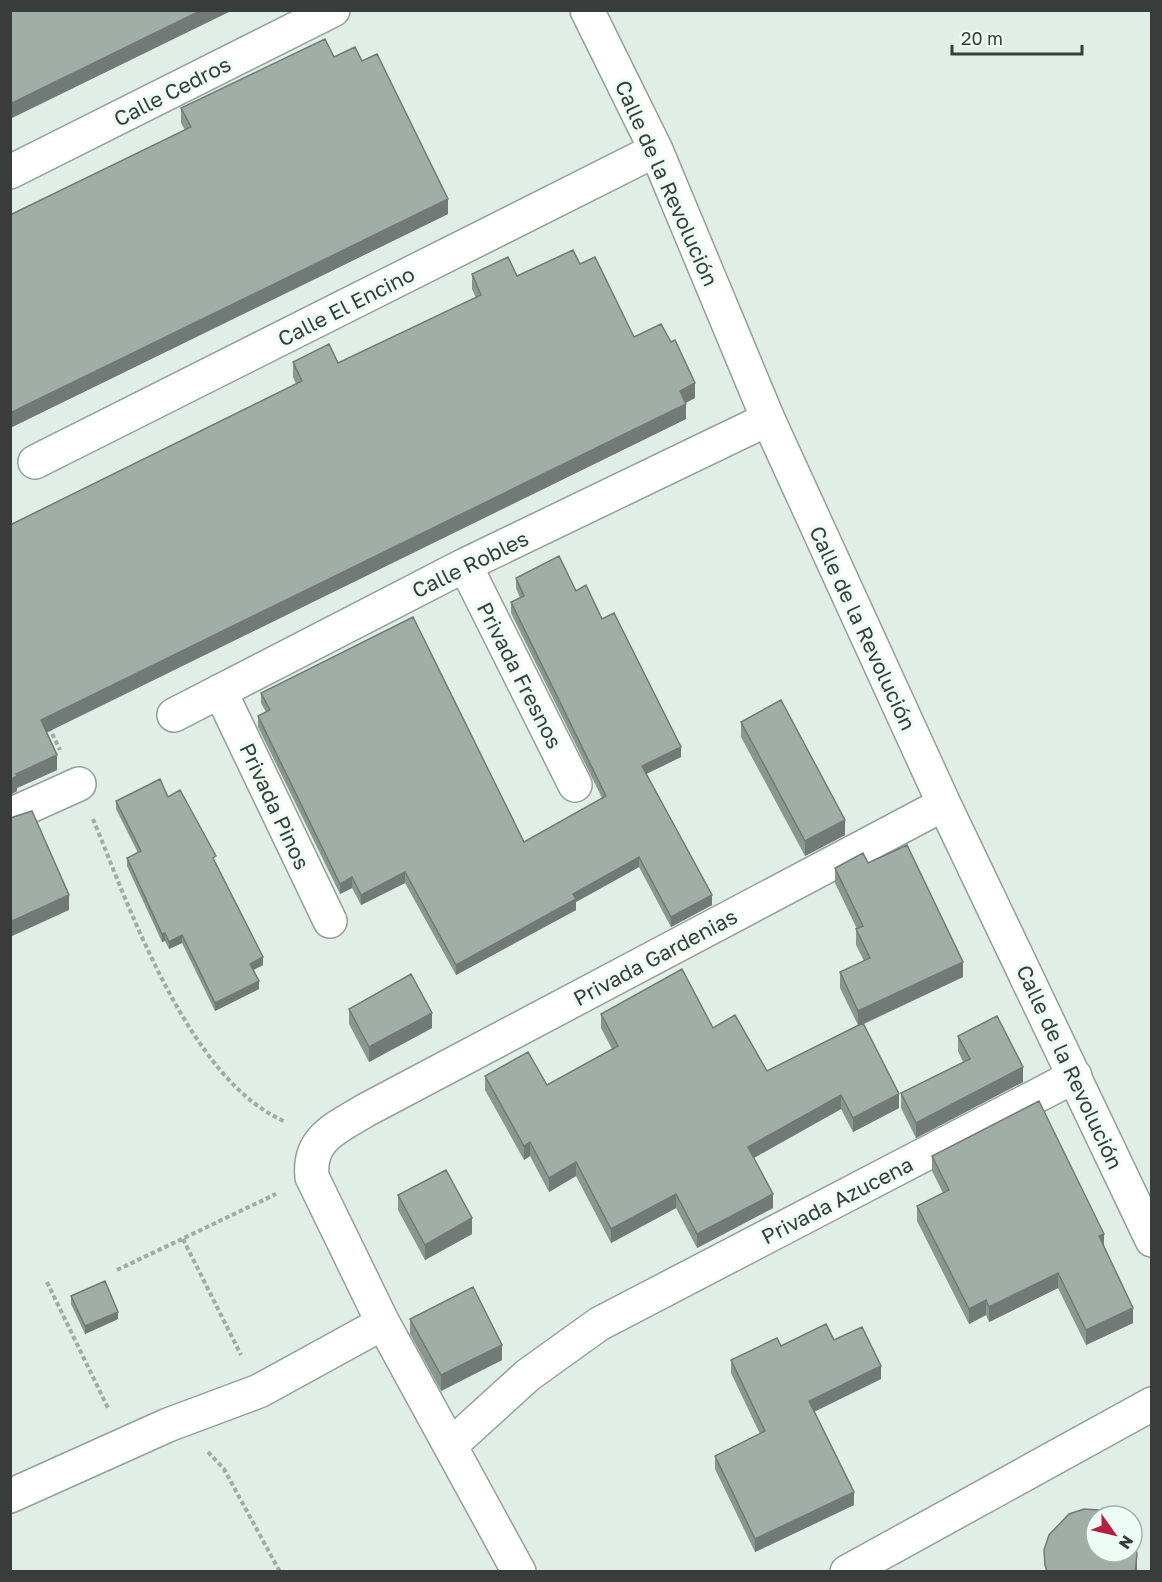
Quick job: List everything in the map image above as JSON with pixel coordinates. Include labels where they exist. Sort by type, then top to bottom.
[{"type":"street","name":"Calle Cedros","points":[[10,172],[333,10]]},
{"type":"street","name":"Calle de la Revolución","points":[[586,10],[656,150],[768,419],[944,804],[1152,1240]]},
{"type":"street","name":"Calle El Encino","points":[[35,462],[656,150]]},
{"type":"street","name":"Calle Robles","points":[[174,715],[465,566],[768,419]]},
{"type":"street","name":"Privada Fresnos","points":[[465,566],[575,785]]},
{"type":"street","name":"Privada Pinos","points":[[220,691],[330,921]]},
{"type":"street","points":[[10,815],[79,784]]},
{"type":"street","name":"Privada Gardenias","points":[[322,1137],[366,1110],[944,804]]},
{"type":"street","name":"Privada Azucena","points":[[451,1445],[528,1375],[599,1324],[1075,1076]]},
{"type":"street","points":[[322,1137],[310,1159],[312,1177],[383,1323],[519,1572]]},
{"type":"street","points":[[10,1496],[168,1425],[259,1391],[383,1323]]},
{"type":"street","points":[[847,1572],[1152,1404]]},
{"type":"path","points":[[48,725],[79,784],[143,939],[195,1040],[229,1079],[271,1116],[322,1137]]},
{"type":"path","points":[[117,1270],[312,1177]]},
{"type":"path","points":[[183,1239],[259,1391]]},
{"type":"path","points":[[47,1282],[125,1444]]},
{"type":"path","points":[[168,1425],[198,1441],[224,1469],[280,1572]]},
{"type":"building","points":[[10,10],[202,10],[10,104]]},
{"type":"building","points":[[325,39],[334,57],[355,47],[362,61],[377,54],[448,199],[10,413],[10,215],[191,127],[181,108]]},
{"type":"building","points":[[573,250],[580,264],[595,257],[634,337],[661,324],[671,342],[675,340],[695,383],[680,391],[686,404],[41,720],[57,755],[16,774],[17,776],[10,780],[10,525],[302,381],[293,362],[329,344],[338,363],[481,295],[472,274],[508,257],[517,276]]},
{"type":"building","points":[[559,556],[576,591],[586,585],[602,619],[614,613],[681,747],[642,766],[712,895],[671,917],[639,857],[573,894],[576,899],[456,965],[405,872],[361,895],[352,877],[340,884],[258,716],[270,710],[261,693],[413,617],[524,842],[606,796],[511,602],[524,596],[516,578]]},
{"type":"building","points":[[781,700],[845,820],[805,841],[741,722]]},
{"type":"building","points":[[160,779],[168,797],[180,790],[216,856],[213,858],[263,957],[250,964],[259,981],[215,1003],[182,935],[169,942],[165,933],[162,934],[127,858],[141,851],[116,801]]},
{"type":"building","points":[[32,811],[69,895],[10,922],[10,818]]},
{"type":"building","points":[[907,845],[963,962],[858,1011],[840,972],[870,958],[856,929],[863,926],[835,868],[863,853],[868,863]]},
{"type":"building","points":[[682,969],[713,1028],[735,1015],[767,1071],[863,1023],[899,1094],[853,1118],[841,1095],[748,1147],[773,1194],[697,1234],[676,1194],[611,1229],[576,1162],[549,1178],[530,1142],[524,1146],[485,1076],[528,1052],[547,1085],[618,1046],[601,1014]]},
{"type":"building","points":[[411,974],[432,1013],[369,1047],[349,1009]]},
{"type":"building","points":[[997,1016],[1023,1067],[916,1123],[901,1093],[970,1059],[958,1036]]},
{"type":"building","points":[[1039,1101],[1104,1234],[1099,1236],[1133,1308],[1086,1330],[1058,1273],[989,1307],[986,1300],[969,1309],[917,1206],[949,1190],[932,1156]]},
{"type":"building","points":[[446,1170],[472,1218],[425,1245],[398,1195]]},
{"type":"building","points":[[105,1281],[118,1312],[85,1326],[71,1296]]},
{"type":"building","points":[[473,1287],[502,1345],[441,1375],[410,1319]]},
{"type":"building","points":[[826,1324],[834,1340],[862,1327],[881,1366],[809,1401],[854,1492],[755,1539],[715,1456],[765,1431],[731,1360],[777,1338],[781,1346]]},
{"type":"building","points":[[1084,1509],[1084,1564],[1136,1564],[1135,1572],[1047,1572],[1044,1550],[1049,1535],[1069,1514]]}]
